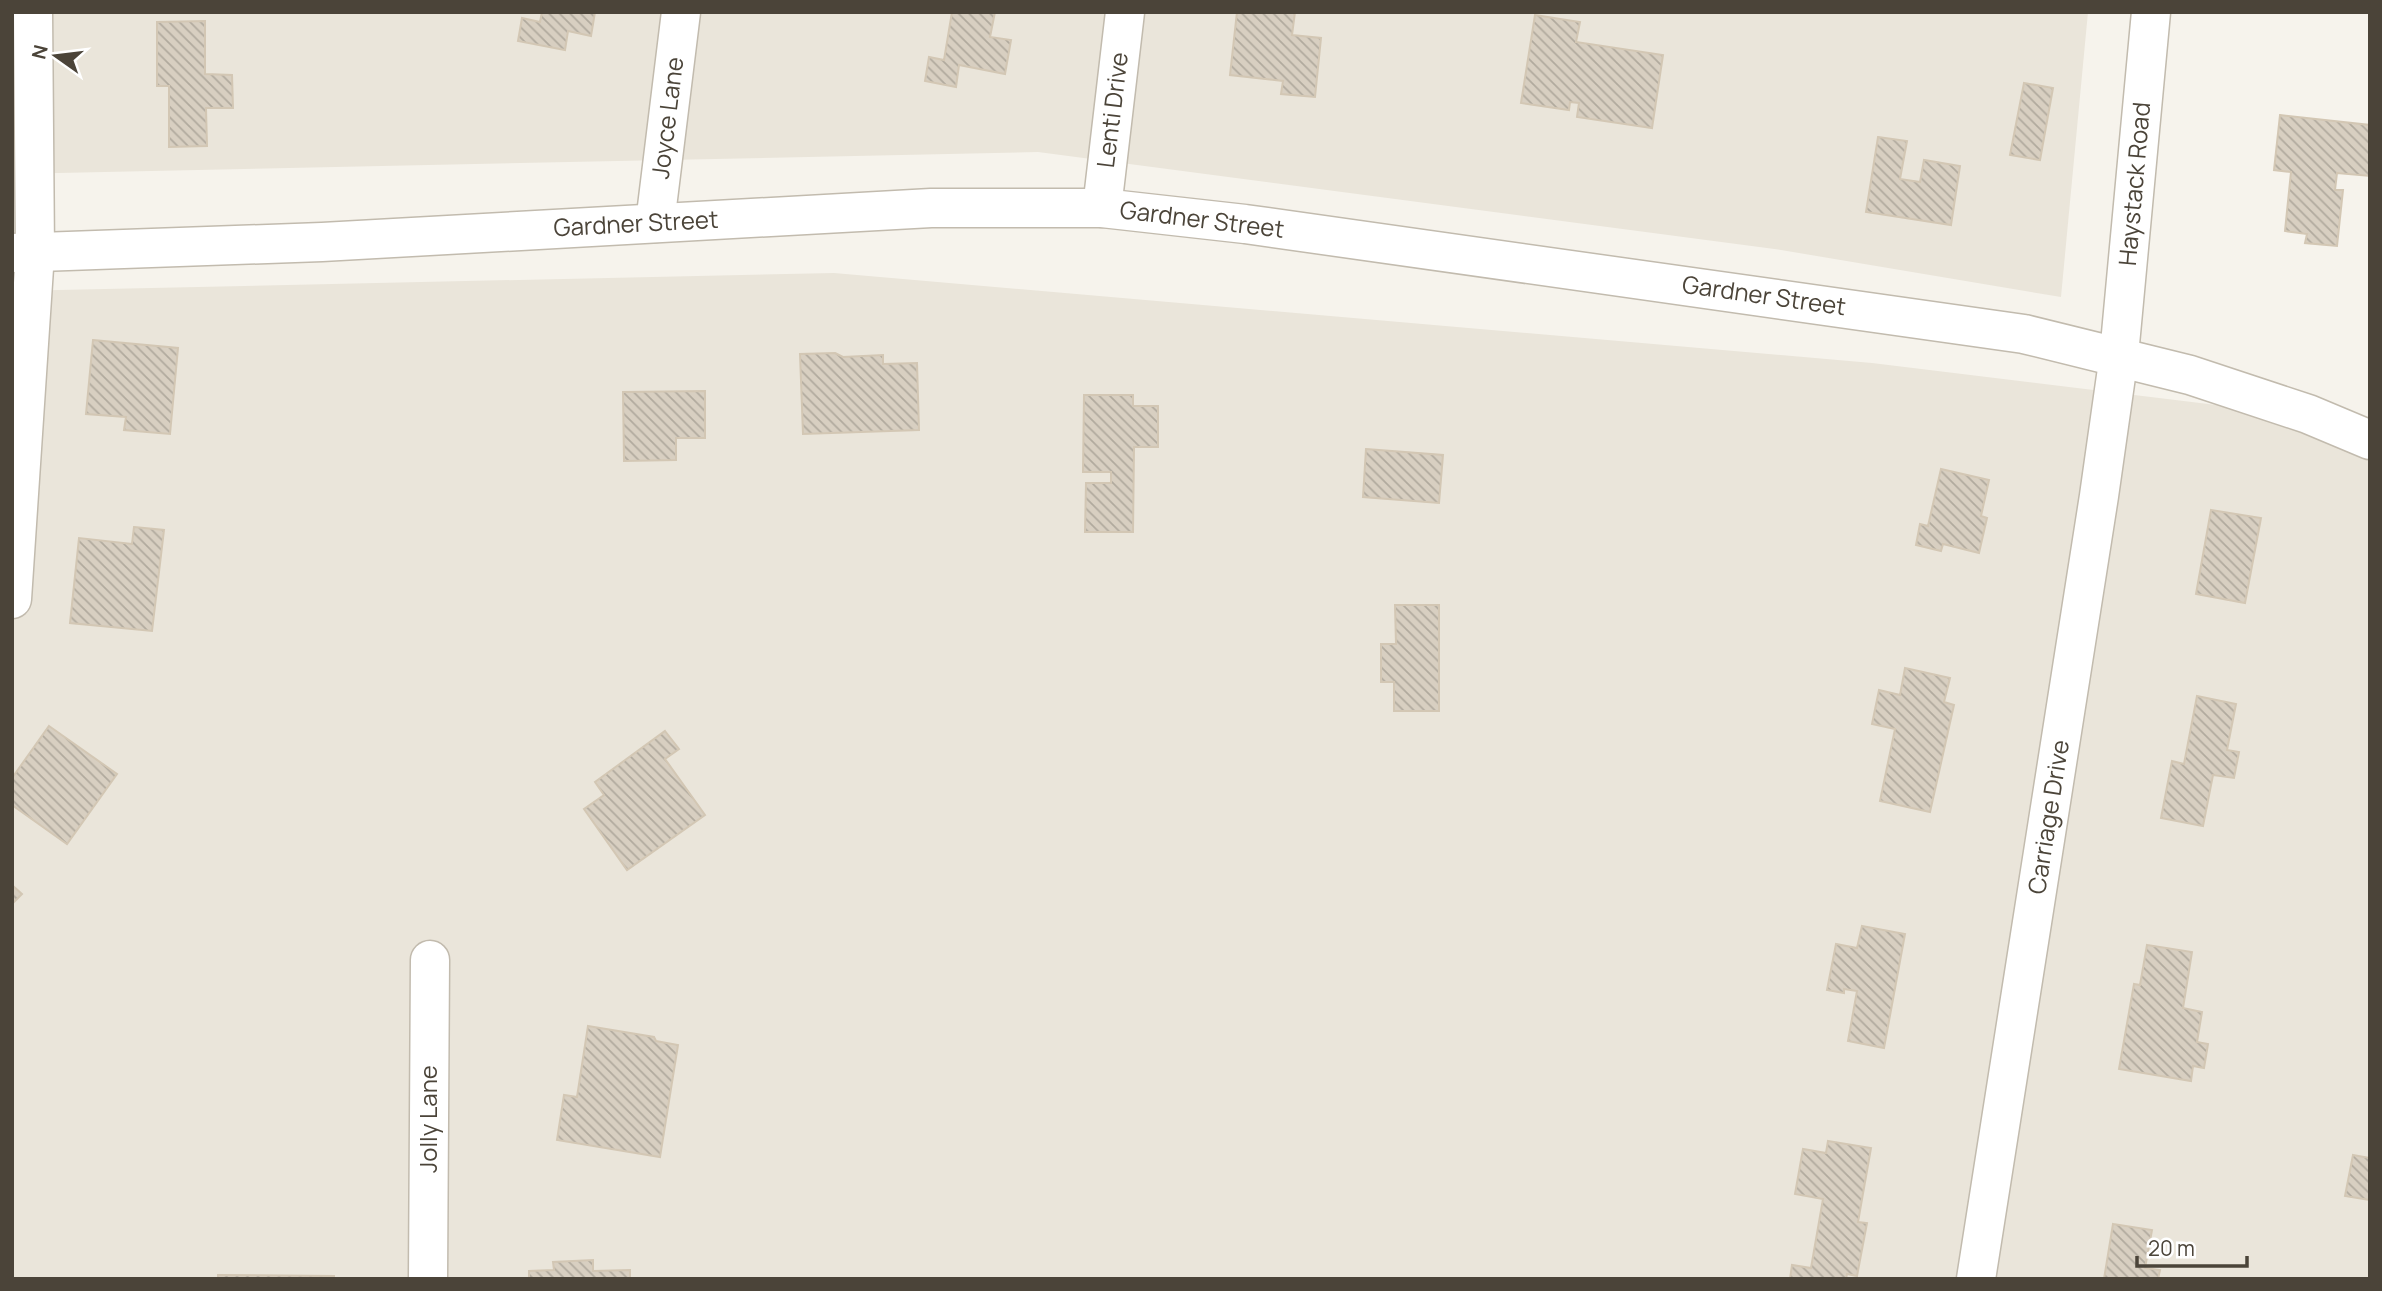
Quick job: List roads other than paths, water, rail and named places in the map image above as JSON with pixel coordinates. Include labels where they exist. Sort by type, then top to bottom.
[{"type":"street","points":[[12,599],[33,12]]},
{"type":"street","name":"Joyce Lane","points":[[655,223],[681,12]]},
{"type":"street","name":"Lenti Drive","points":[[1102,208],[1125,12]]},
{"type":"street","name":"Haystack Road","points":[[2119,355],[2151,12]]},
{"type":"street","name":"Gardner Street","points":[[24,253],[230,247],[931,208],[1102,208],[1154,212],[2024,334],[2119,355],[2248,393],[2370,440]]},
{"type":"street","name":"Carriage Drive","points":[[1976,1279],[2119,355]]},
{"type":"street","name":"Jolly Lane","points":[[428,1279],[430,960]]}]
